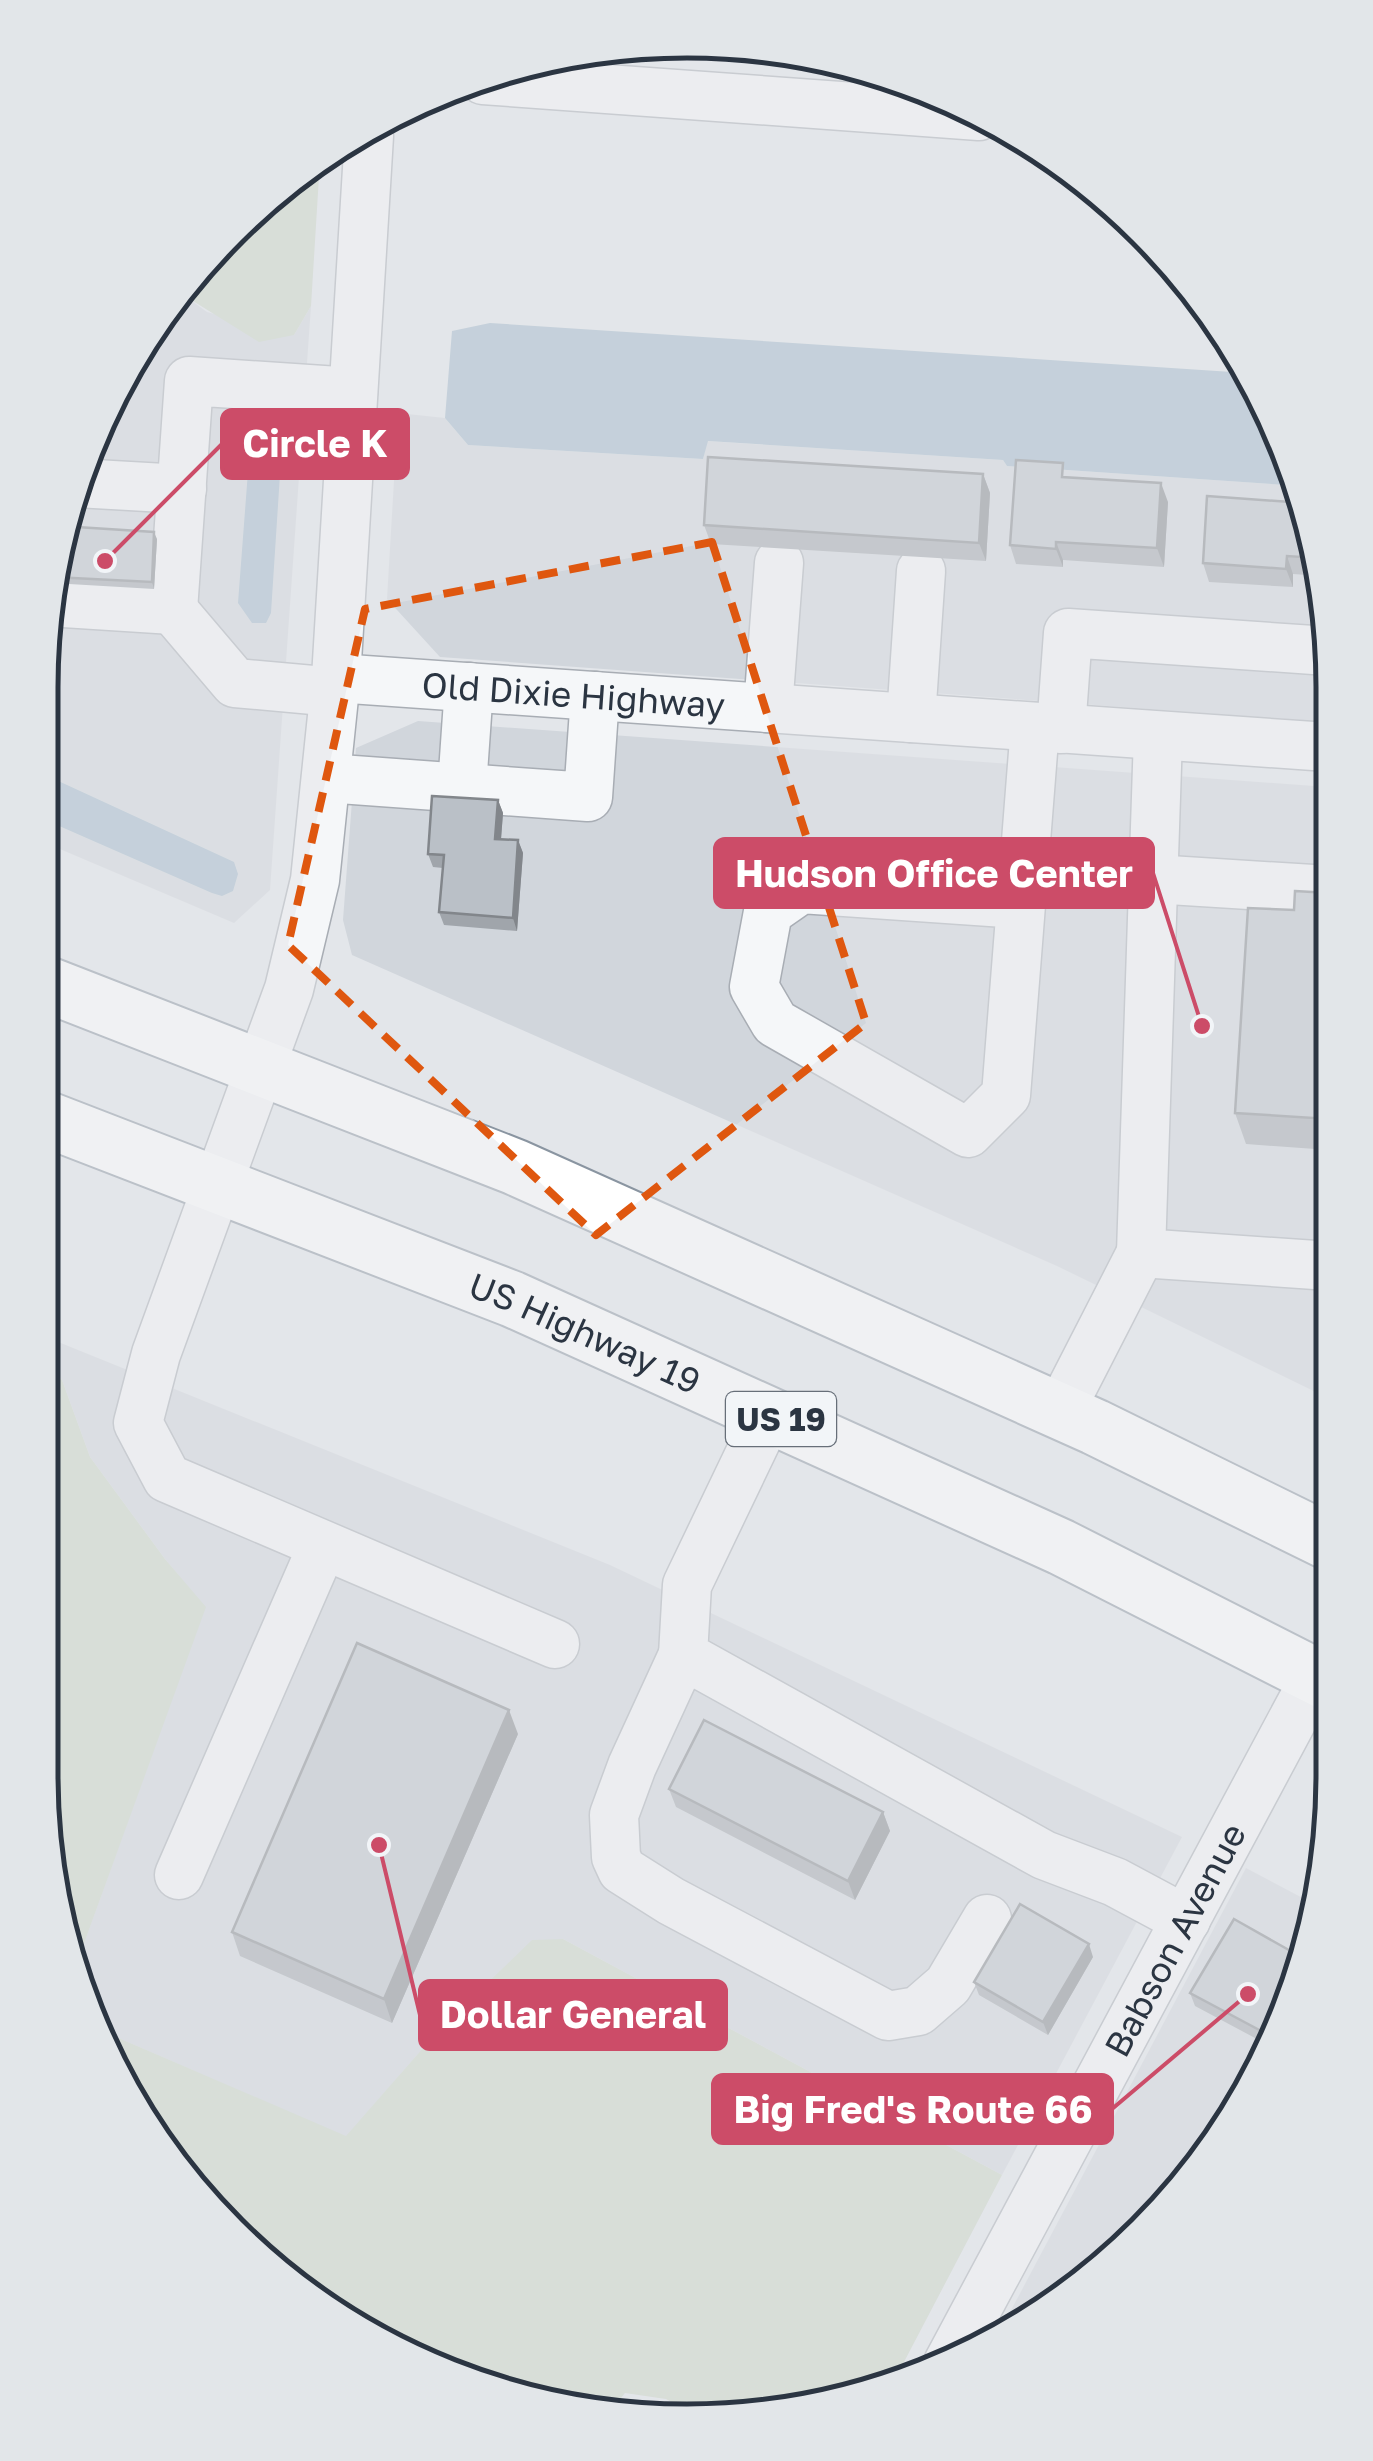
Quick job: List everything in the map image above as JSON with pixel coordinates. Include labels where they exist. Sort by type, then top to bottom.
[{"type":"highway","points":[[58,989],[515,1167],[1060,1411],[1316,1537]]},
{"type":"highway","name":"US Highway 19","points":[[58,1122],[512,1299],[1061,1548],[1316,1672]]},
{"type":"street","points":[[514,82],[946,114]]},
{"type":"street","points":[[368,144],[335,685],[315,880],[290,989],[156,1354],[138,1424],[166,1478],[555,1644]]},
{"type":"street","points":[[63,603],[173,610],[189,381],[353,392]]},
{"type":"street","points":[[91,483],[182,489]]},
{"type":"street","points":[[768,708],[779,563]]},
{"type":"street","points":[[911,718],[922,571]]},
{"type":"street","name":"Old Dixie Highway","points":[[173,610],[236,683],[468,687],[1316,747]]},
{"type":"street","points":[[1020,904],[801,889],[768,912],[754,987],[774,1023],[968,1132],[1006,1095],[1020,904],[1048,728],[1068,632],[1314,650]]},
{"type":"street","points":[[462,788],[468,687]]},
{"type":"street","points":[[326,778],[588,797],[595,696]]},
{"type":"street","points":[[1060,1411],[1141,1253],[1158,736]]},
{"type":"street","points":[[1153,879],[1316,889]]},
{"type":"street","points":[[1141,1253],[1316,1265]]},
{"type":"street","points":[[770,1414],[687,1585],[683,1655],[614,1815],[616,1857],[622,1870],[671,1900],[888,2016],[918,2010],[948,1985],[988,1919]]},
{"type":"street","points":[[179,1875],[322,1547]]},
{"type":"street","points":[[683,1655],[1044,1855],[1115,1882],[1186,1920]]},
{"type":"street","name":"Babson Avenue","points":[[960,2341],[1186,1920],[1316,1694]]},
{"type":"highlighted area","points":[[712,542],[866,1023],[596,1235],[288,945],[365,609]]},
{"type":"shaded area","points":[[190,300],[207,312],[294,335],[311,306],[270,890],[234,923],[58,848],[59,645],[79,524],[122,408]]},
{"type":"shaded area","points":[[398,413],[445,418],[468,445],[703,459],[707,441],[1003,460],[1007,466],[1282,485],[1310,604],[1316,721],[440,657],[387,599]]},
{"type":"shaded area","points":[[418,721],[1316,786],[1316,1392],[1057,1266],[352,955],[343,920],[356,748]]},
{"type":"shaded area","points":[[58,1342],[610,1565],[1182,1837],[1002,2175],[563,1939],[438,2031],[346,2137],[115,2036],[82,1948],[205,1607],[90,1457],[58,1376]]},
{"type":"shaded area","points":[[1246,1868],[1303,1898],[1282,1977],[1251,2053],[1186,2157],[1101,2247],[1009,2314]]},
{"type":"green space","points":[[319,177],[311,306],[294,335],[259,342],[191,300],[242,242]]},
{"type":"green space","points":[[58,1376],[90,1457],[165,1559],[206,1607],[82,1948],[70,1897],[59,1816]]},
{"type":"green space","points":[[563,1939],[1002,2175],[902,2365],[809,2391],[686,2404],[625,2393],[620,2400],[564,2391],[446,2356],[408,2339],[337,2297],[304,2274],[242,2219],[187,2157],[142,2089],[115,2036],[346,2136],[438,2031],[532,1940]]},
{"type":"water","points":[[490,323],[1231,372],[1251,408],[1282,485],[1007,466],[1003,460],[708,441],[703,459],[468,445],[445,418],[452,331]]},
{"type":"water","points":[[261,440],[274,445],[281,459],[271,613],[266,623],[252,623],[238,603],[250,445]]},
{"type":"water","points":[[58,781],[234,862],[238,874],[233,891],[222,896],[58,825]]},
{"type":"building","points":[[708,457],[983,474],[979,543],[704,525]]},
{"type":"building","points":[[1016,460],[1063,463],[1062,477],[1161,483],[1157,548],[1056,542],[1056,549],[1010,545]]},
{"type":"building","points":[[1207,496],[1287,502],[1301,557],[1287,556],[1286,569],[1203,563]]},
{"type":"building","points":[[78,527],[154,532],[152,582],[68,578]]},
{"type":"building","points":[[432,796],[498,800],[495,839],[518,840],[513,918],[439,912],[444,855],[428,854]]},
{"type":"building","points":[[1295,891],[1316,892],[1316,1118],[1235,1113],[1248,908],[1294,910]]},
{"type":"building","points":[[357,1643],[509,1710],[384,1999],[232,1932]]},
{"type":"building","points":[[704,1720],[883,1812],[848,1881],[669,1789]]},
{"type":"building","points":[[1020,1904],[1089,1944],[1043,2022],[974,1982]]},
{"type":"building","points":[[1234,1919],[1290,1951],[1261,2031],[1190,1993]]},
{"type":"place","name":"Circle K","points":[[105,561]]},
{"type":"place","name":"Hudson Office Center","points":[[1202,1026]]},
{"type":"place","name":"Dollar General","points":[[379,1845]]},
{"type":"place","name":"Big Fred's Route 66","points":[[1248,1994]]}]
